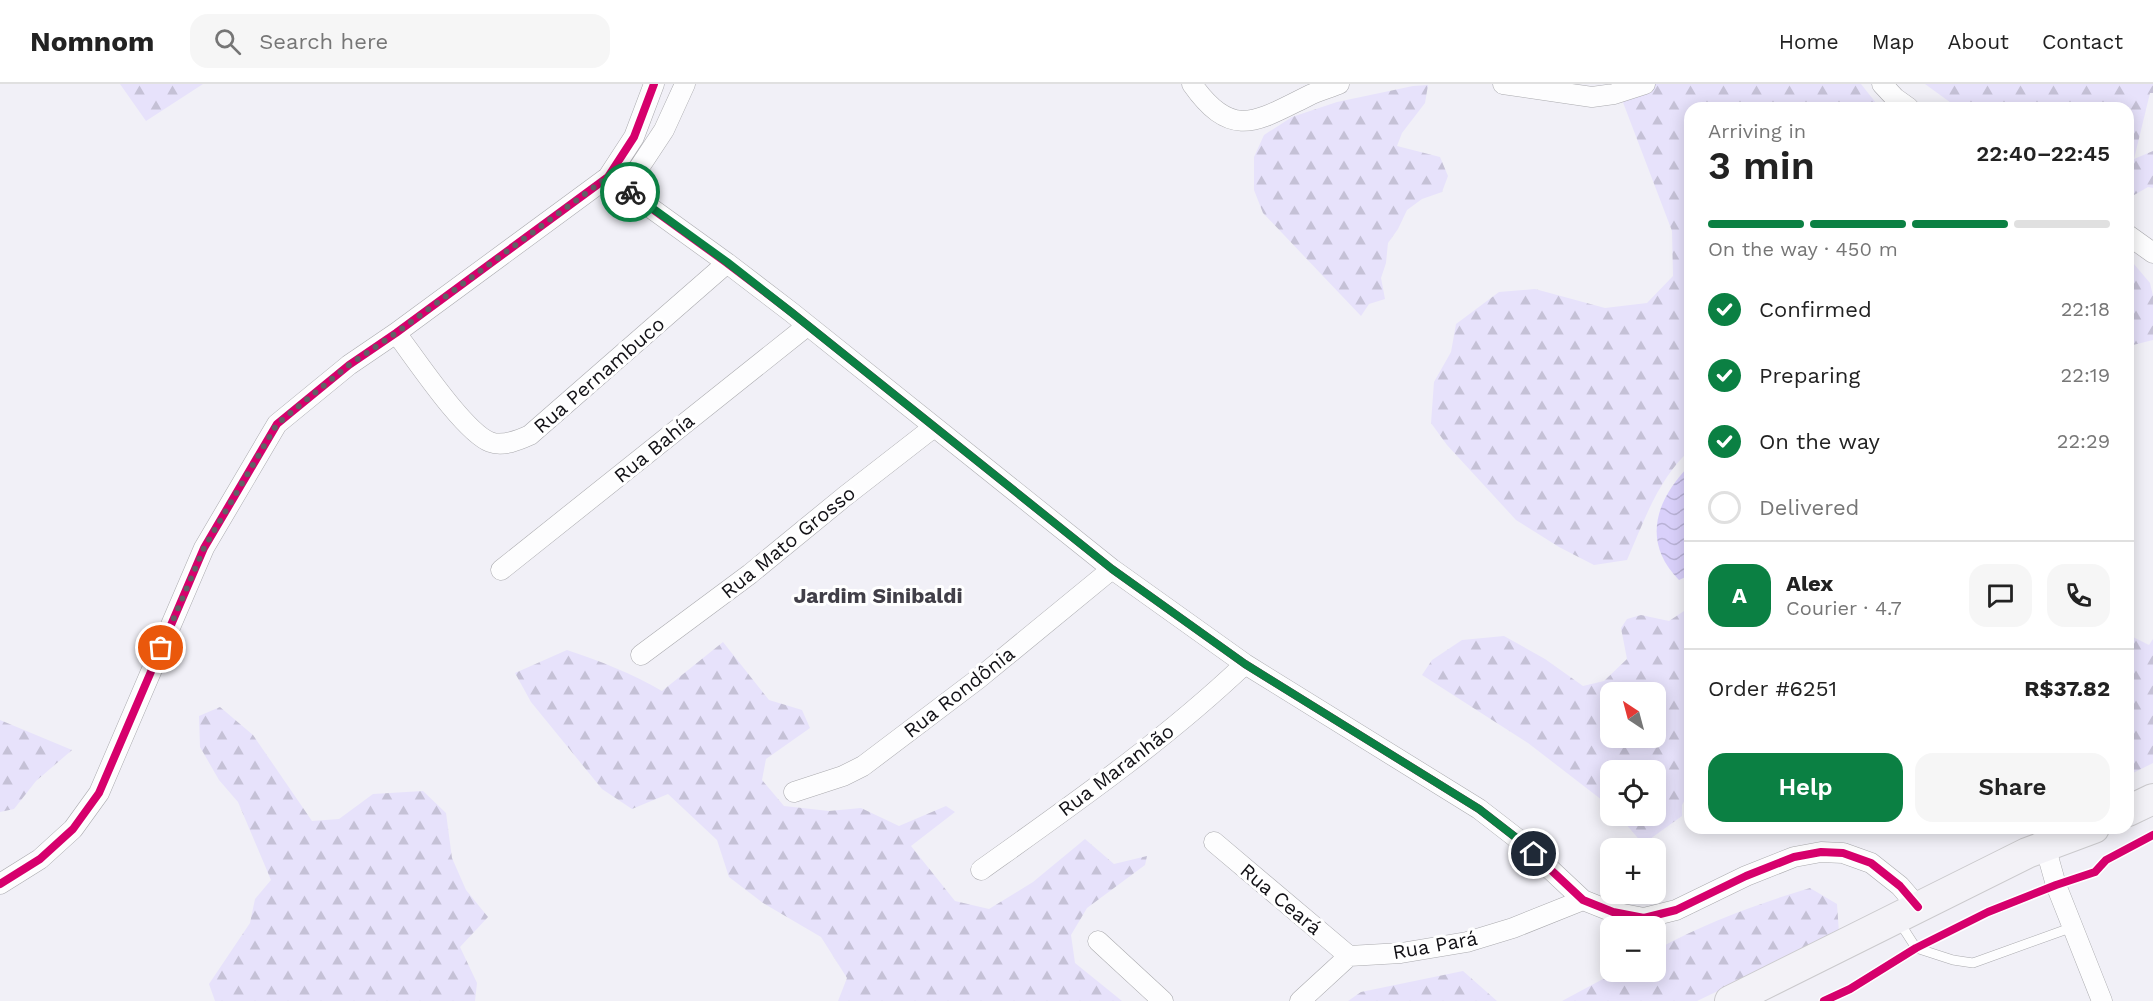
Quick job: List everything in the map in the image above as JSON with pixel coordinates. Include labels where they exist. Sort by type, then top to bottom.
[{"type":"main road","points":[[2134,786],[2153,777]]},
{"type":"main road","points":[[2134,808],[2153,799]]},
{"type":"main road","points":[[1730,1001],[2045,841],[2071,834]]},
{"type":"street","points":[[0,884],[40,859],[74,829],[99,793],[204,548],[277,424],[349,365],[608,177],[634,137],[654,84]]},
{"type":"street","points":[[625,189],[664,130],[685,84]]},
{"type":"street","points":[[1192,84],[1212,108],[1225,116],[1243,122],[1265,118],[1311,94],[1339,84]]},
{"type":"street","points":[[1503,84],[1592,97],[1614,94],[1645,84]]},
{"type":"street","points":[[1882,84],[1901,102]]},
{"type":"street","points":[[608,177],[727,262],[1112,569],[1245,664],[1479,809],[1519,840],[1583,900],[1613,912],[1644,918],[1676,910],[1746,876],[1794,857],[1821,852],[1843,853],[1871,863],[1900,886],[1907,913]]},
{"type":"street","points":[[2134,240],[2153,254]]},
{"type":"street","name":"Rua Pernambuco","points":[[396,333],[470,428],[492,443],[503,444],[517,441],[530,435],[727,262]]},
{"type":"street","name":"Rua Bahía","points":[[501,570],[807,326]]},
{"type":"street","name":"Rua Mato Grosso","points":[[641,655],[750,574],[934,427]]},
{"type":"street","name":"Rua Rondônia","points":[[794,792],[843,776],[863,766],[978,679],[1112,569]]},
{"type":"street","name":"Rua Maranhão","points":[[981,870],[1096,787],[1206,700],[1245,664]]},
{"type":"street","points":[[2045,841],[2056,885],[2102,1001]]},
{"type":"street","name":"Rua Ceará","points":[[1214,842],[1348,956]]},
{"type":"street","name":"Rua Pará","points":[[1348,956],[1401,952],[1467,942],[1513,928],[1583,900]]},
{"type":"street","points":[[1098,941],[1163,1001]]},
{"type":"street","points":[[1299,1001],[1348,956]]},
{"type":"lane","points":[[1907,913],[1916,948],[1953,960],[1973,963],[2073,927]]},
{"type":"green space","points":[[120,84],[203,84],[146,121]]},
{"type":"green space","points":[[1616,84],[1861,84],[1875,102],[1684,102],[1684,456],[1660,487],[1627,560],[1594,565],[1559,547],[1516,520],[1447,445],[1431,423],[1434,382],[1451,352],[1456,324],[1499,292],[1535,289],[1605,308],[1647,303],[1673,276],[1672,231]]},
{"type":"green space","points":[[1925,84],[2153,84],[2153,93],[2150,93],[2134,159],[2134,102],[1950,102]]},
{"type":"green space","points":[[1428,85],[1425,103],[1402,133],[1397,146],[1440,157],[1448,176],[1442,192],[1422,199],[1407,210],[1388,243],[1386,263],[1381,278],[1385,299],[1369,304],[1361,316],[1263,213],[1254,190],[1254,157],[1264,135],[1292,117],[1337,102]]},
{"type":"green space","points":[[2153,151],[2153,188],[2148,187],[2134,195],[2134,159]]},
{"type":"green space","points":[[2134,264],[2150,283],[2153,296],[2153,340],[2134,345]]},
{"type":"green space","points":[[1684,611],[1684,801],[1682,816],[1651,838],[1638,838],[1628,826],[1666,826],[1666,760],[1600,760],[1600,799],[1528,743],[1422,675],[1432,660],[1462,640],[1504,636],[1545,659],[1583,686],[1604,681],[1627,659],[1621,628],[1627,619],[1641,615],[1669,621]]},
{"type":"green space","points":[[2134,638],[2149,645],[2153,639],[2153,763],[2134,772]]},
{"type":"green space","points":[[723,642],[769,700],[802,710],[810,728],[766,759],[762,780],[784,806],[829,811],[861,808],[899,826],[946,806],[955,812],[911,846],[955,901],[989,909],[1033,882],[1085,839],[1114,864],[1147,856],[1145,865],[1087,908],[1071,935],[1075,963],[1122,1001],[838,1001],[847,978],[821,937],[763,903],[729,877],[717,840],[668,794],[632,809],[602,789],[531,702],[515,673],[567,650],[615,668],[662,691]]},
{"type":"green space","points":[[220,707],[253,735],[312,821],[339,819],[373,794],[423,791],[446,813],[452,858],[466,890],[488,917],[460,947],[477,983],[475,1001],[215,1001],[209,984],[250,923],[255,899],[271,880],[238,802],[219,780],[200,747],[199,716]]},
{"type":"green space","points":[[0,720],[72,750],[36,781],[14,809],[0,812]]},
{"type":"green space","points":[[1810,888],[1837,904],[1839,933],[1697,1001],[1562,1001],[1600,981],[1666,982],[1666,945],[1693,931]]},
{"type":"green space","points":[[1463,971],[1497,1001],[1348,1001],[1361,992]]},
{"type":"water","points":[[1684,472],[1684,578],[1679,580],[1667,566],[1660,551],[1657,536],[1662,506]]},
{"type":"cycle path","points":[[0,884],[40,859],[73,829],[99,793],[204,548],[277,424],[349,365],[608,177],[634,137],[654,84]]},
{"type":"cycle path","points":[[608,177],[791,312],[1112,569],[1245,664],[1479,809],[1519,840],[1583,900],[1613,912],[1644,918],[1676,910],[1746,876],[1794,857],[1821,852],[1843,853],[1871,863],[1900,886],[1918,907]]},
{"type":"cycle path","points":[[1824,1001],[1850,989],[1916,948],[1988,912],[2095,872],[2106,860],[2153,835]]},
{"type":"way so far","points":[[161,648],[204,548],[277,424],[349,365],[608,177],[630,192]]},
{"type":"district","name":"Jardim Sinibaldi","points":[[878,596]]},
{"type":"route","points":[[630,192],[727,262],[791,312],[1112,569],[1245,664],[1479,809],[1534,854]]}]
